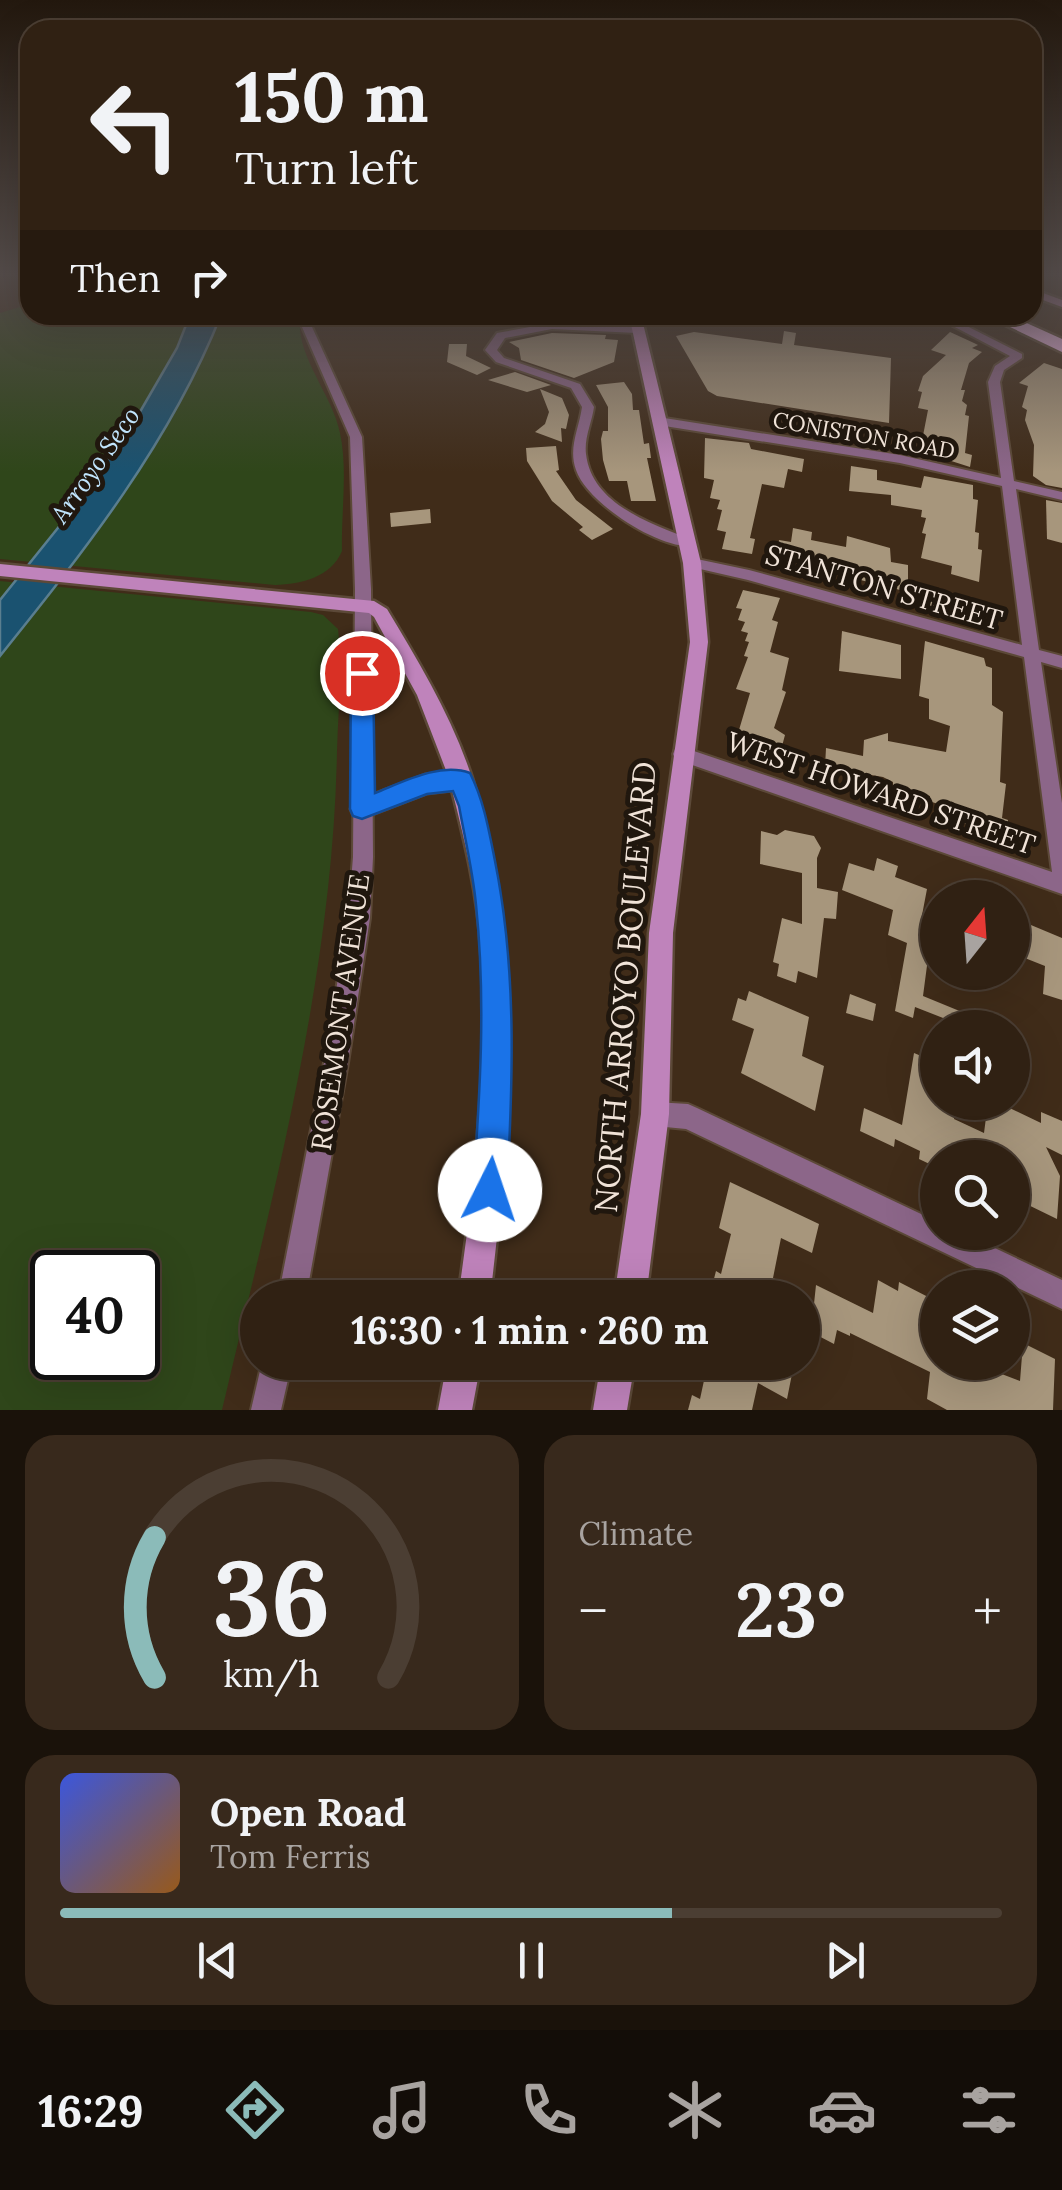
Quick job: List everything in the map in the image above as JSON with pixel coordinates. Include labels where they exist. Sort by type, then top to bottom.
[{"type":"street","name":"ROSEMONT AVENUE","points":[[295,1280],[359,918],[362,809],[362,604],[356,437],[314,341]]},
{"type":"street","name":"STANTON STREET","points":[[496,341],[490,350],[500,360],[576,386],[588,407],[578,450],[586,480],[609,504],[689,553],[750,575],[1062,662]]},
{"type":"street","name":"NORTH ARROYO BOULEVARD","points":[[632,1280],[655,1114],[661,933],[699,642],[689,553],[640,341]]},
{"type":"street","points":[[988,341],[1018,356],[999,368],[994,382],[1062,873]]},
{"type":"street","name":"CONISTON ROAD","points":[[658,420],[900,459],[1062,496]]},
{"type":"street","points":[[0,570],[362,604],[380,613],[441,723],[472,806],[490,902],[498,1020],[490,1190],[477,1280]]},
{"type":"street","name":"WEST HOWARD STREET","points":[[682,754],[1062,885]]},
{"type":"street","points":[[362,809],[425,784],[462,780]]},
{"type":"street","points":[[655,1114],[688,1117],[1062,1295]]},
{"type":"street","points":[[266,1410],[273,1380]]},
{"type":"street","points":[[454,1410],[460,1380]]},
{"type":"street","points":[[610,1410],[615,1380]]},
{"type":"green space","points":[[0,341],[302,341],[336,418],[342,447],[342,551],[323,573],[275,585],[0,559]]},
{"type":"green space","points":[[0,581],[311,612],[323,615],[338,629],[340,690],[325,918],[280,1165],[253,1280],[240,1280],[240,1334],[222,1410],[0,1410]]},
{"type":"water","name":"Arroyo Seco","points":[[180,341],[209,341],[177,407],[124,493],[0,656],[0,600],[82,498],[137,417]]},
{"type":"building","points":[[618,341],[614,362],[574,378],[521,360],[519,348],[509,342]]},
{"type":"building","points":[[679,341],[782,344],[795,341],[794,345],[891,358],[889,423],[717,396],[708,391]]},
{"type":"building","points":[[941,341],[969,341],[978,345],[972,348],[982,352],[969,363],[961,390],[965,390],[962,401],[967,405],[965,415],[969,416],[965,453],[972,455],[970,467],[920,451],[928,410],[918,408],[922,392],[918,391],[923,376],[946,355],[931,350]]},
{"type":"building","points":[[449,344],[467,344],[466,356],[491,368],[477,375],[447,362]]},
{"type":"building","points":[[1044,363],[1062,369],[1062,488],[1046,485],[1033,476],[1034,445],[1025,420],[1027,410],[1022,407],[1028,386],[1019,383]]},
{"type":"building","points":[[515,372],[551,385],[527,392],[488,380]]},
{"type":"building","points":[[624,382],[632,394],[633,410],[639,410],[644,444],[649,443],[651,458],[647,458],[656,501],[631,501],[627,481],[609,481],[603,460],[601,439],[603,431],[608,431],[608,407],[596,385]]},
{"type":"building","points":[[540,389],[562,398],[569,415],[566,429],[561,428],[562,442],[535,432],[545,424],[549,412]]},
{"type":"building","points":[[705,438],[749,443],[751,449],[804,459],[802,472],[788,469],[784,488],[762,484],[750,538],[755,539],[752,554],[722,549],[726,532],[717,530],[720,500],[710,498],[714,480],[704,478]]},
{"type":"building","points":[[556,446],[556,471],[576,500],[613,529],[592,540],[579,530],[583,527],[552,501],[527,461],[526,448]]},
{"type":"building","points":[[851,466],[877,470],[877,480],[921,488],[924,476],[973,485],[973,499],[978,500],[975,532],[979,533],[978,549],[982,550],[979,582],[951,574],[952,566],[921,558],[926,534],[922,533],[926,518],[921,517],[922,510],[891,505],[891,495],[849,491]]},
{"type":"building","points":[[1046,500],[1062,503],[1062,543],[1047,539]]},
{"type":"building","points":[[430,509],[431,523],[391,527],[390,513]]},
{"type":"building","points":[[793,528],[812,532],[811,540],[846,547],[847,536],[890,548],[891,562],[908,565],[908,592],[821,570],[814,567],[814,562],[776,558],[779,540],[791,542]]},
{"type":"building","points":[[743,590],[780,598],[772,620],[778,622],[770,652],[789,658],[782,690],[786,692],[774,728],[785,735],[778,761],[760,755],[762,749],[736,740],[750,693],[736,689],[748,657],[744,656],[748,633],[741,631],[745,622],[738,620],[742,609],[736,608]]},
{"type":"building","points":[[926,593],[984,608],[982,622],[923,605]]},
{"type":"building","points":[[842,631],[901,645],[901,679],[839,671]]},
{"type":"building","points":[[925,641],[984,658],[986,666],[992,668],[992,705],[1003,712],[1000,782],[1006,784],[1002,818],[1008,820],[1006,834],[964,823],[965,813],[929,801],[930,796],[893,788],[893,782],[883,777],[825,767],[826,748],[863,756],[864,740],[888,733],[888,741],[946,752],[950,726],[929,719],[929,699],[919,696]]},
{"type":"building","points":[[785,830],[814,836],[821,848],[817,888],[838,892],[836,919],[824,918],[817,978],[798,971],[796,983],[777,976],[779,964],[773,962],[782,918],[802,924],[802,873],[760,864],[761,831],[777,835]]},
{"type":"building","points":[[877,858],[898,866],[895,877],[920,886],[920,990],[924,990],[923,996],[957,1010],[915,1007],[913,1018],[895,1011],[907,943],[888,935],[893,910],[842,890],[849,863],[874,871]]},
{"type":"building","points":[[1030,925],[1062,938],[1062,1000],[1043,994],[1045,966],[1030,960]]},
{"type":"building","points":[[749,991],[809,1017],[802,1056],[824,1066],[815,1111],[741,1073],[754,1029],[732,1020],[738,998],[746,1001]]},
{"type":"building","points":[[850,994],[876,1004],[873,1021],[846,1013]]},
{"type":"building","points":[[914,1053],[920,1056],[920,1120],[956,1120],[984,1133],[986,1120],[1030,1118],[1041,1123],[1041,1112],[1062,1121],[1062,1155],[1046,1147],[1060,1176],[1057,1219],[1030,1206],[1030,1140],[920,1140],[920,1151],[895,1139],[894,1147],[860,1131],[864,1108],[902,1125]]},
{"type":"building","points":[[730,1182],[819,1224],[812,1253],[781,1238],[773,1278],[778,1280],[714,1280],[716,1271],[721,1274],[731,1234],[719,1228]]},
{"type":"building","points":[[878,1280],[898,1291],[899,1282],[920,1293],[920,1367],[850,1333],[837,1330],[834,1344],[820,1337],[820,1287],[873,1313]]},
{"type":"building","points":[[1030,1346],[1055,1359],[1053,1410],[947,1410],[927,1399],[929,1380],[1030,1380]]},
{"type":"building","points":[[704,1380],[791,1380],[787,1399],[758,1383],[752,1410],[688,1410],[692,1395],[700,1399]]},
{"type":"route","points":[[362,673],[362,809],[425,784],[462,780],[472,806],[490,902],[497,996],[498,1074],[490,1190]]}]
